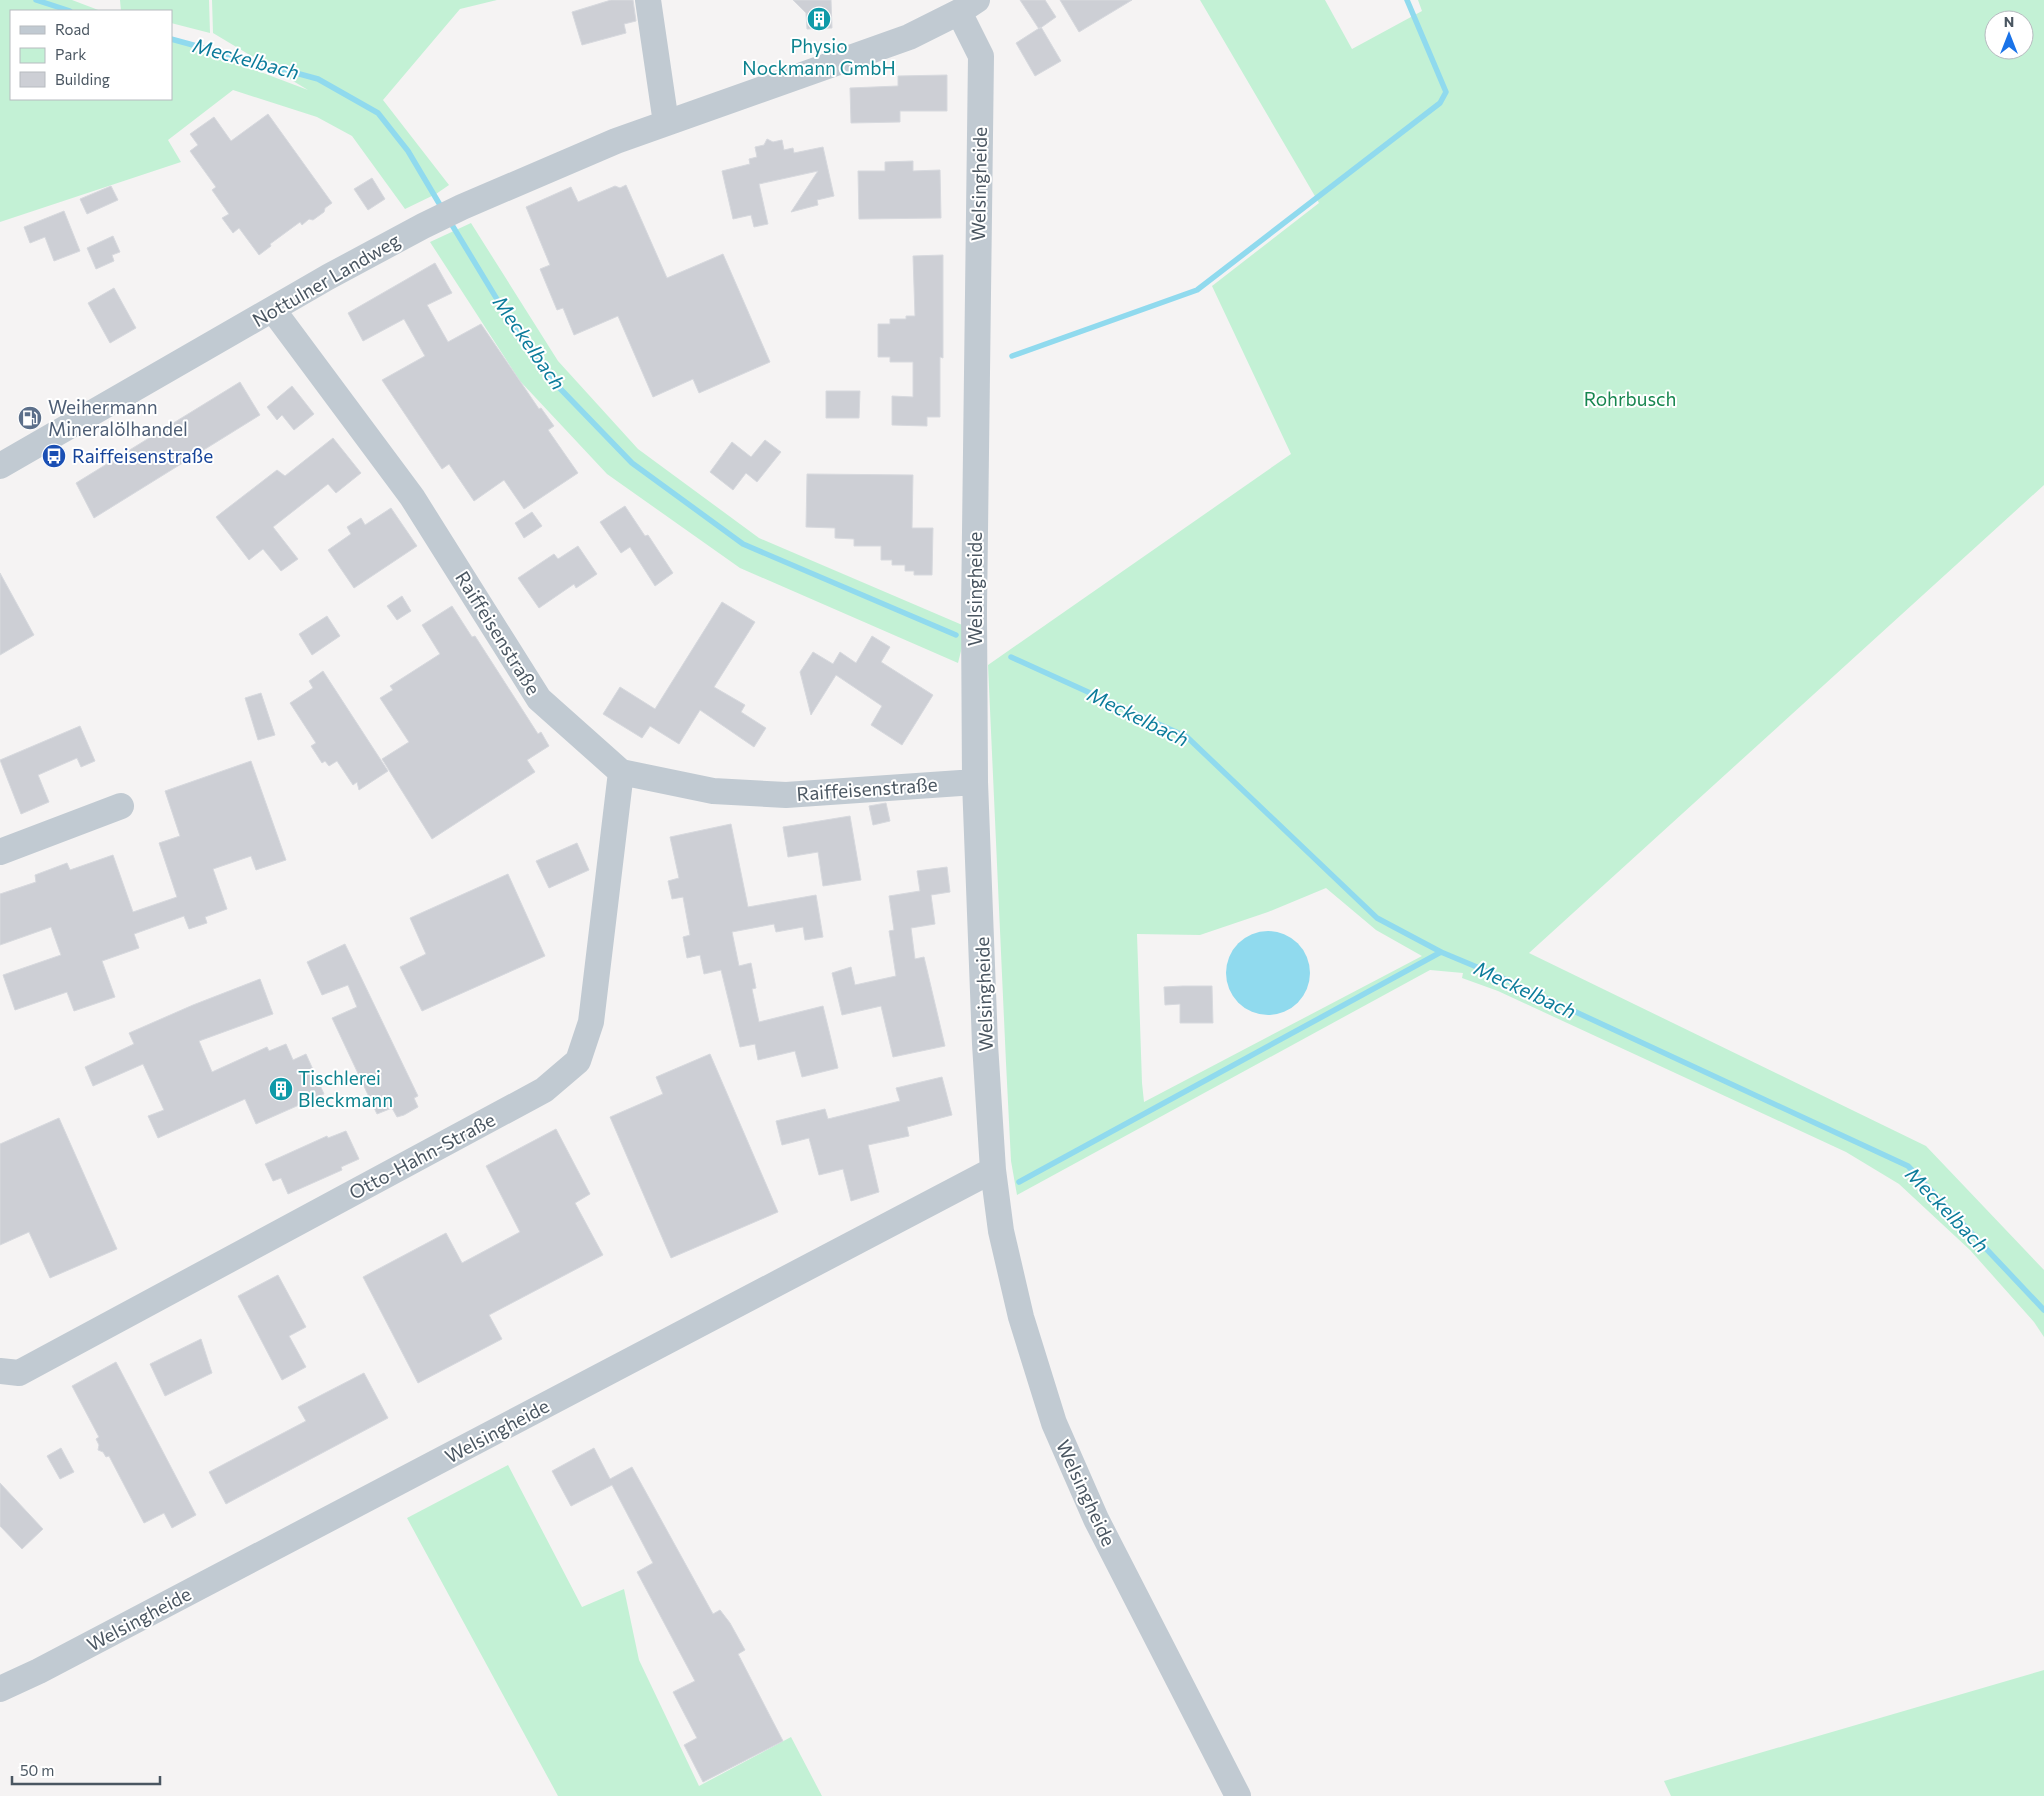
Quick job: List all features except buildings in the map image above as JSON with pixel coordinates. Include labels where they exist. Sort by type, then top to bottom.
[{"type":"street","points":[[648,0],[666,123]]},
{"type":"street","name":"Nottulner Landweg","points":[[0,466],[328,277],[430,222],[616,141],[882,48],[968,6]]},
{"type":"street","name":"Welsingheide","points":[[968,6],[980,56],[974,611],[975,782],[985,1044],[993,1170],[1001,1231],[1014,1291],[1054,1423],[1096,1518],[1238,1796]]},
{"type":"street","name":"Raiffeisenstraße","points":[[273,310],[412,497],[539,699],[621,772],[713,791],[786,794],[975,782]]},
{"type":"street","name":"Otto-Hahn-Straße","points":[[0,1371],[19,1373],[544,1090],[578,1061],[591,1022],[621,772]]},
{"type":"street","points":[[0,852],[121,806]]},
{"type":"street","name":"Welsingheide","points":[[0,1689],[39,1671],[993,1170]]},
{"type":"green space","points":[[0,0],[72,0],[98,10],[10,10],[10,100],[172,100],[172,38],[308,90],[213,33],[212,0],[497,0],[460,9],[383,100],[449,185],[436,194],[405,209],[352,136],[317,117],[233,90],[168,140],[181,162],[0,222]]},
{"type":"green space","points":[[120,0],[209,0],[210,33],[172,23],[172,10],[121,10]]},
{"type":"green space","name":"Rohrbusch","points":[[1200,0],[1325,0],[1352,49],[1422,11],[1418,0],[2044,0],[2044,485],[1529,953],[1926,1146],[2044,1270],[2044,1337],[2034,1322],[1970,1250],[1899,1184],[1846,1152],[1498,991],[1462,978],[1463,973],[1430,970],[1017,1195],[1011,1161],[988,665],[1291,454],[1212,286],[1319,203]],"holes":[[[1326,888],[1376,930],[1422,956],[1144,1102],[1137,934],[1200,935],[1268,912]]]},
{"type":"green space","points":[[471,223],[558,361],[638,449],[759,538],[967,627],[958,663],[740,568],[607,474],[520,381],[430,242]]},
{"type":"green space","points":[[508,1465],[582,1607],[624,1589],[639,1660],[699,1786],[791,1737],[822,1796],[558,1796],[407,1518]]},
{"type":"green space","points":[[2044,1670],[2044,1796],[1671,1796],[1664,1781]]},
{"type":"water","points":[[1268,931],[1284,934],[1298,943],[1307,957],[1310,973],[1307,989],[1298,1003],[1284,1012],[1268,1015],[1252,1012],[1238,1003],[1229,989],[1226,973],[1229,957],[1238,943],[1252,934]]},
{"type":"waterway","name":"Meckelbach","points":[[36,0],[67,10]]},
{"type":"waterway","points":[[1012,356],[1197,290],[1440,103],[1446,92],[1407,0]]},
{"type":"waterway","name":"Meckelbach","points":[[172,39],[318,79],[378,113],[408,151],[443,210]]},
{"type":"waterway","name":"Meckelbach","points":[[449,220],[518,334],[547,375],[632,463],[743,544],[956,635]]},
{"type":"waterway","name":"Meckelbach","points":[[1011,657],[1187,737],[1377,918],[1441,952],[1496,975],[1908,1166],[2044,1310]]},
{"type":"waterway","points":[[1019,1182],[1441,952]]},
{"type":"place","name":"Physio Nockmann GmbH","points":[[819,19]]},
{"type":"place","name":"Weihermann Mineralölhandel","points":[[30,418]]},
{"type":"place","name":"Raiffeisenstraße","points":[[54,456]]},
{"type":"place","name":"Tischlerei Bleckmann","points":[[281,1089]]}]
